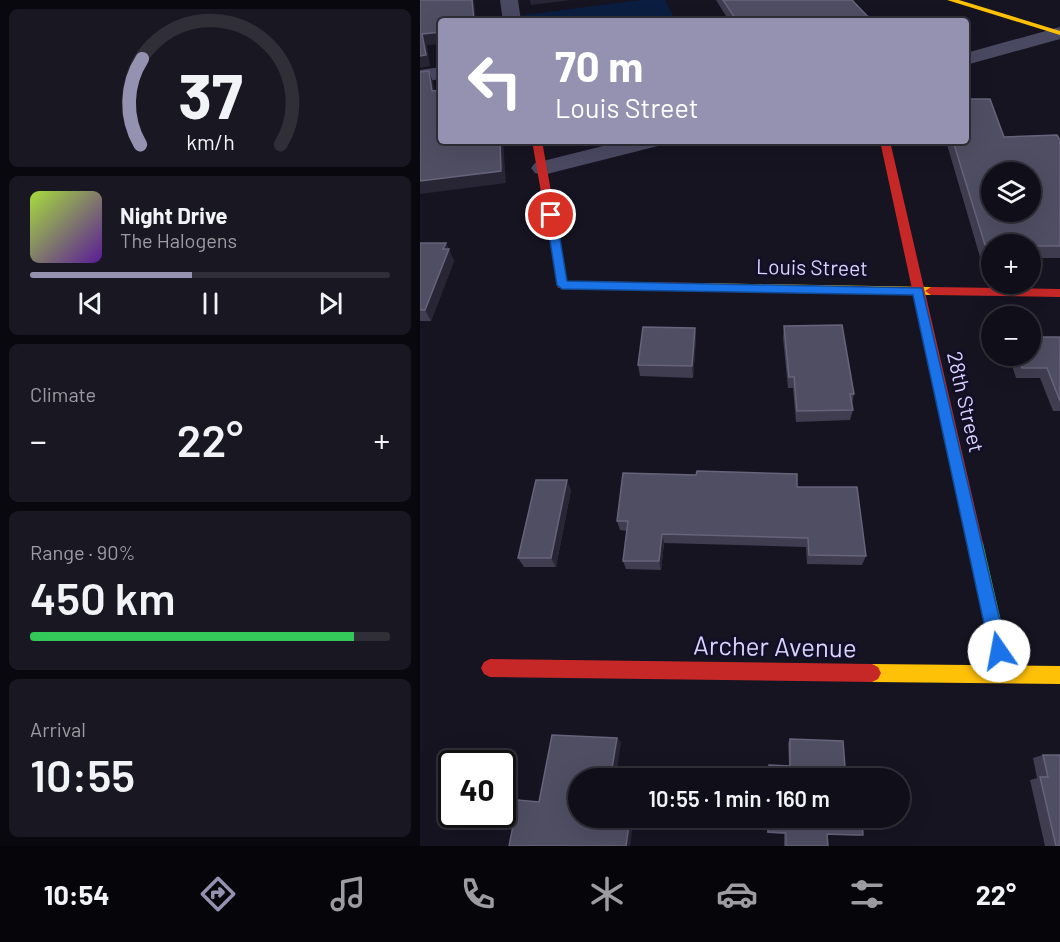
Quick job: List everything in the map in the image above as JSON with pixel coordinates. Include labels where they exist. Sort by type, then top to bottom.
[{"type":"street","points":[[509,0],[512,18]]},
{"type":"street","points":[[951,0],[1060,33]]},
{"type":"street","points":[[969,58],[1060,33]]},
{"type":"street","points":[[420,76],[438,73]]},
{"type":"street","points":[[538,144],[543,168],[638,144]]},
{"type":"street","name":"28th Street","points":[[886,144],[1004,673]]},
{"type":"street","name":"Louis Street","points":[[543,168],[562,285],[1060,293]]},
{"type":"street","name":"Archer Avenue","points":[[490,668],[1060,675]]},
{"type":"water","points":[[641,0],[665,0],[674,18],[525,18],[524,15]]},
{"type":"building","points":[[420,0],[472,0],[474,18],[438,18],[438,32],[422,34],[426,55],[420,56]]},
{"type":"building","points":[[723,0],[852,0],[869,18],[735,18]]},
{"type":"building","points":[[429,71],[432,91],[438,90],[438,144],[500,144],[501,171],[420,181],[420,72]]},
{"type":"building","points":[[969,99],[990,99],[1004,137],[1057,135],[1060,140],[1060,246],[1041,246],[1041,234],[982,234],[954,144],[969,144]]},
{"type":"building","points":[[420,243],[446,243],[443,249],[449,249],[425,310],[420,310]]},
{"type":"building","points":[[842,325],[854,394],[850,394],[853,410],[797,411],[794,377],[789,377],[784,326]]},
{"type":"building","points":[[643,327],[695,328],[692,366],[638,365]]},
{"type":"building","points":[[1041,337],[1060,337],[1060,401],[1047,368],[1022,368],[1021,366],[1041,366]]},
{"type":"building","points":[[697,471],[797,474],[797,487],[857,487],[866,556],[809,555],[808,538],[662,534],[659,561],[623,561],[628,521],[617,521],[623,473],[696,475]]},
{"type":"building","points":[[536,480],[567,480],[551,558],[518,558]]},
{"type":"building","points":[[552,735],[617,738],[612,768],[568,768],[568,828],[629,828],[626,846],[509,846],[513,828],[516,828],[518,800],[539,802]]},
{"type":"building","points":[[790,739],[843,741],[845,767],[858,768],[769,768],[769,765],[790,766]]},
{"type":"building","points":[[1043,755],[1060,755],[1060,846],[1056,846],[1040,777],[1048,777]]},
{"type":"building","points":[[768,828],[863,828],[863,835],[827,834],[828,846],[786,846],[786,833],[768,832]]},
{"type":"traffic: fast","points":[[975,543],[1004,673]]},
{"type":"traffic: slow","points":[[951,0],[1060,33]]},
{"type":"traffic: slow","points":[[698,287],[931,291]]},
{"type":"traffic: slow","points":[[872,673],[1060,675]]},
{"type":"traffic: jam","points":[[538,144],[562,285],[698,287]]},
{"type":"traffic: jam","points":[[886,144],[975,543]]},
{"type":"traffic: jam","points":[[931,291],[1060,293]]},
{"type":"traffic: jam","points":[[490,668],[872,673]]},
{"type":"route","points":[[551,215],[562,285],[918,291],[999,651]]}]
